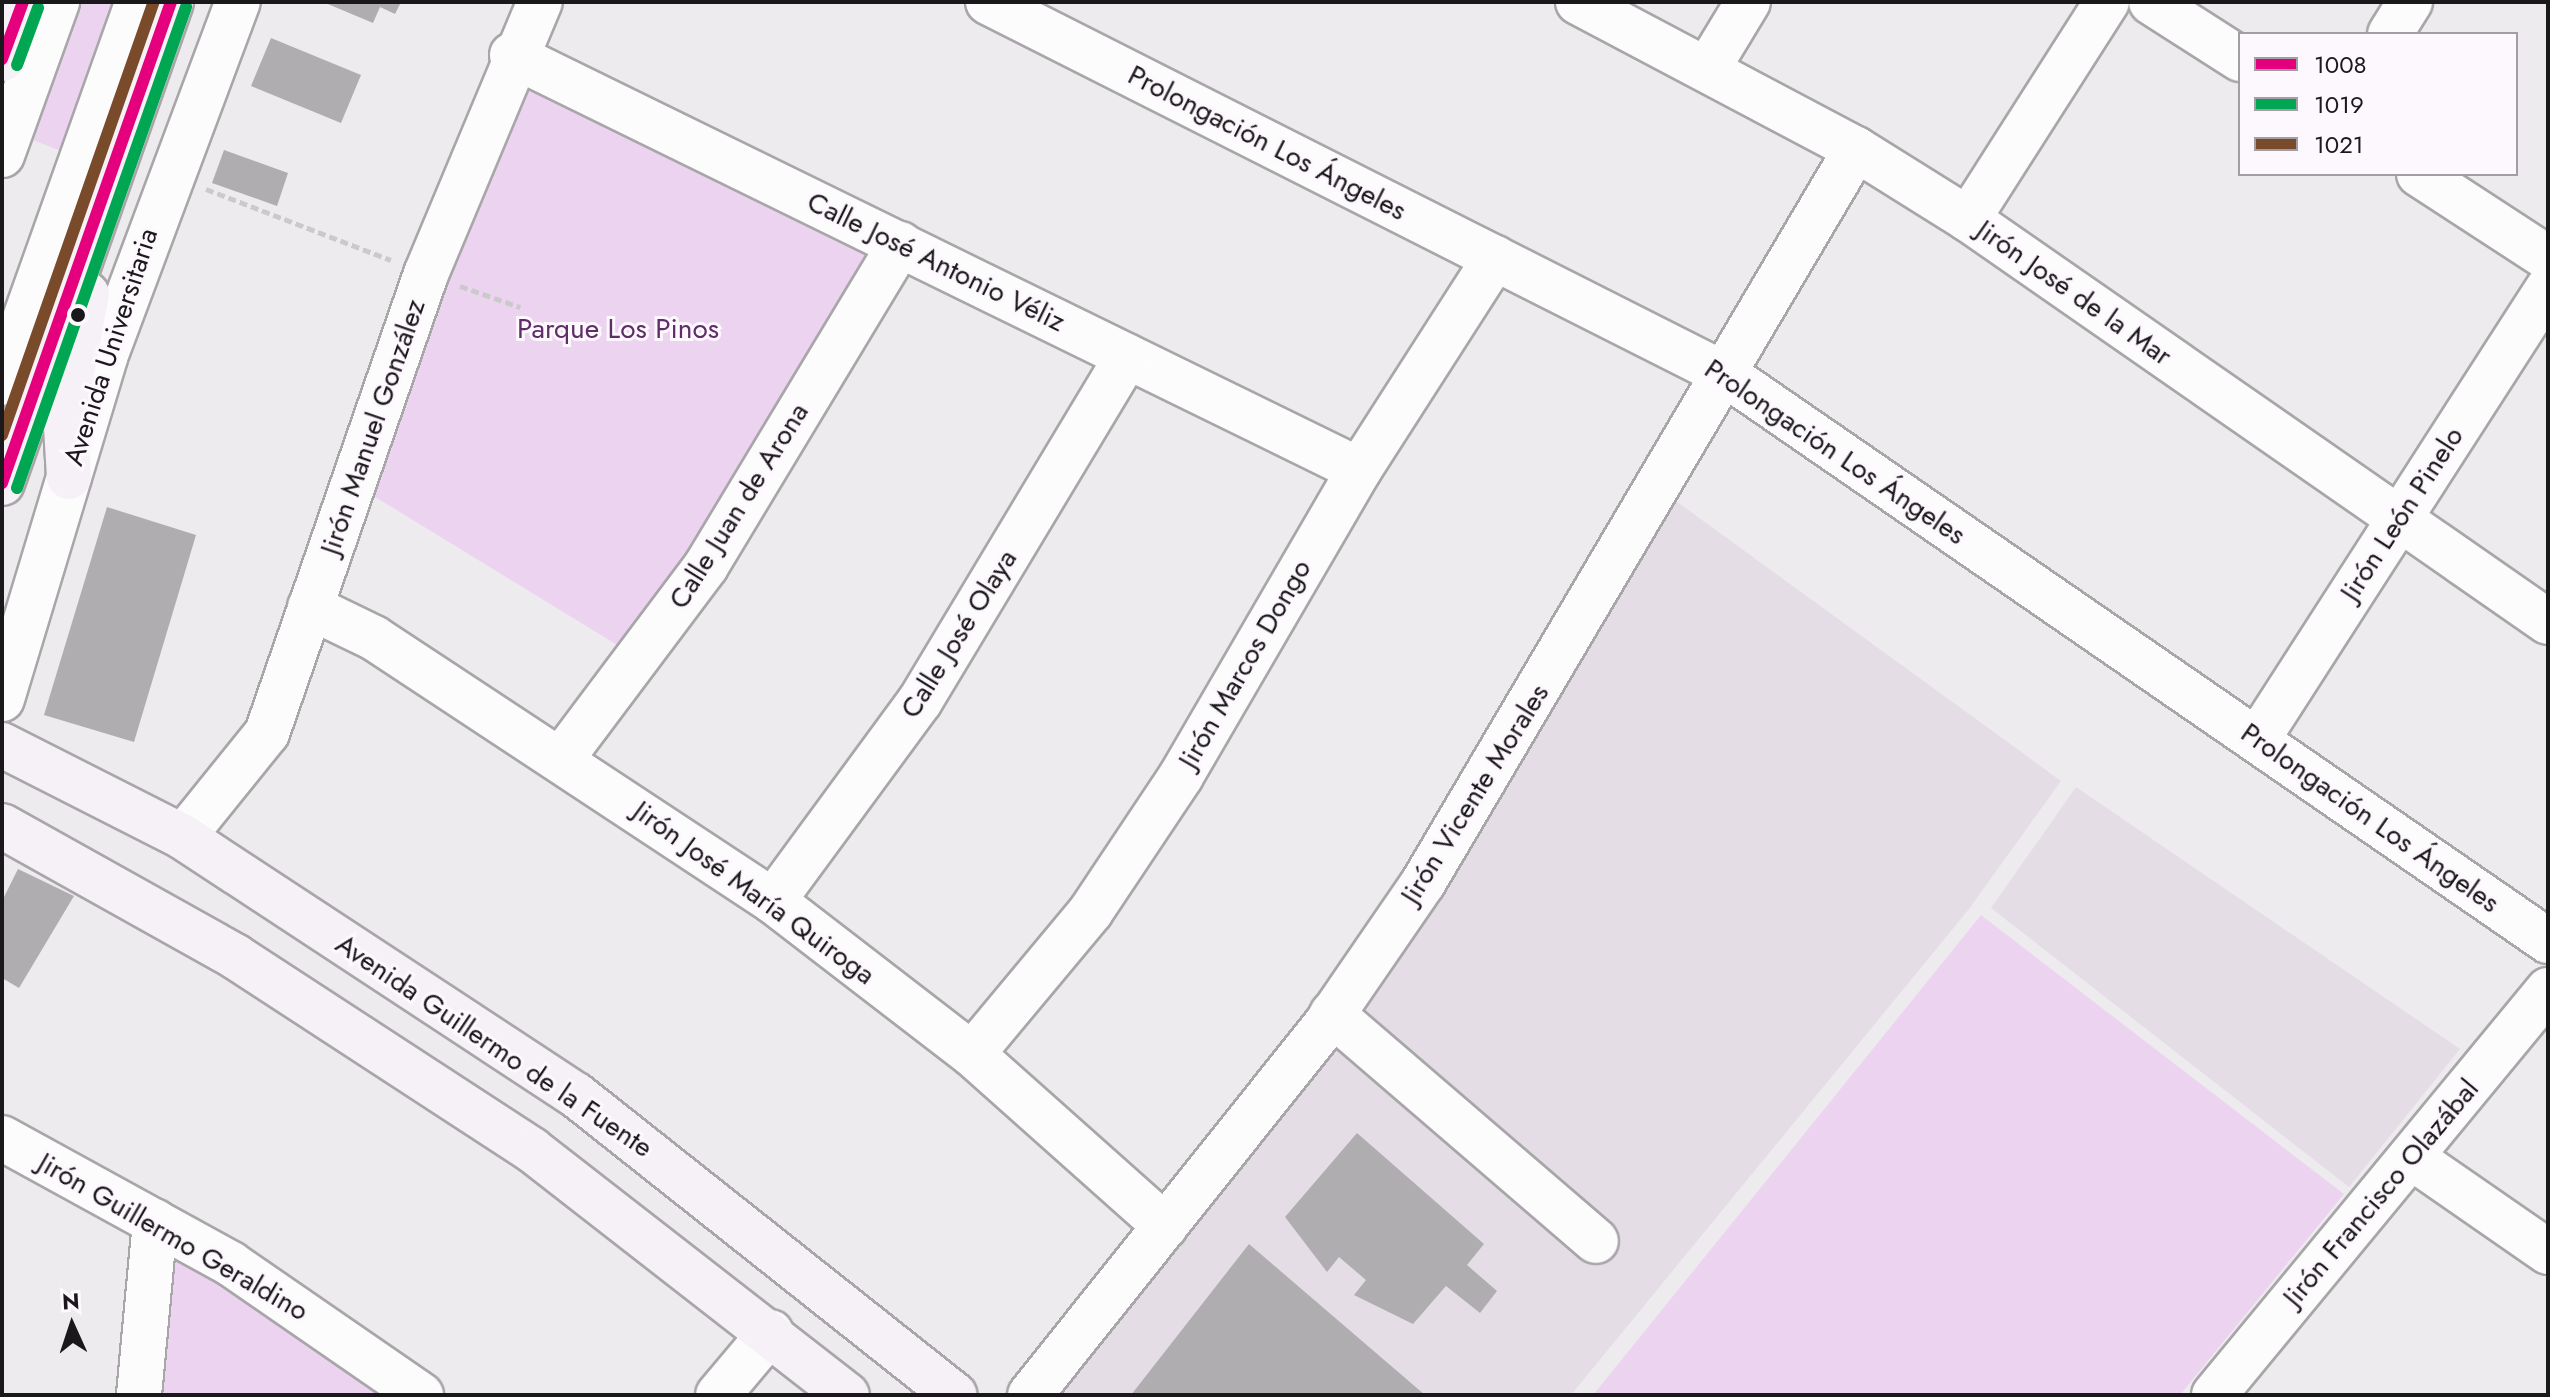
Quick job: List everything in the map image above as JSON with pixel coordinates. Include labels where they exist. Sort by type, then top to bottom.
[{"type":"main road","points":[[2,59],[23,2]]},
{"type":"main road","name":"Avenida Universitaria","points":[[2,483],[101,189],[171,2]]},
{"type":"main road","points":[[69,477],[65,410],[101,189]]},
{"type":"main road","name":"Avenida Guillermo de la Fuente","points":[[2,745],[183,837],[576,1095],[954,1395]]},
{"type":"main road","points":[[2,826],[236,957],[532,1150],[771,1332],[847,1395]]},
{"type":"main road","points":[[236,957],[263,933],[272,895]]},
{"type":"main road","points":[[318,1008],[324,974],[353,948]]},
{"type":"street","points":[[2,155],[57,2]]},
{"type":"street","points":[[2,383],[138,2]]},
{"type":"street","name":"Avenida Universitaria","points":[[2,699],[69,477],[168,174],[238,2]]},
{"type":"street","name":"Jirón Manuel González","points":[[183,837],[267,733],[426,274],[512,55],[540,2]]},
{"type":"street","name":"Prolongación Los Ángeles","points":[[988,2],[1728,376],[2548,941]]},
{"type":"street","name":"Jirón José de la Mar","points":[[1578,2],[1708,68],[1856,149],[1968,219],[2548,622]]},
{"type":"street","points":[[1708,68],[1748,2]]},
{"type":"street","points":[[1968,219],[2107,2]]},
{"type":"street","points":[[2151,2],[2238,58]]},
{"type":"street","points":[[2391,32],[2410,2]]},
{"type":"street","name":"Calle José Antonio Véliz","points":[[512,55],[1359,470]]},
{"type":"street","name":"Jirón Vicente Morales","points":[[1030,1395],[1332,1014],[1423,883],[1728,376],[1856,149]]},
{"type":"street","points":[[2422,176],[2548,258]]},
{"type":"street","name":"Calle Juan de Arona","points":[[562,758],[706,566],[900,244]]},
{"type":"street","name":"Jirón Marcos Dongo","points":[[972,1054],[1091,911],[1148,825],[1359,470],[1495,258]]},
{"type":"street","name":"Jirón León Pinelo","points":[[2257,740],[2548,288]]},
{"type":"street","name":"Calle José Olaya","points":[[773,901],[920,701],[1127,356]]},
{"type":"street","name":"Jirón José María Quiroga","points":[[310,607],[374,638],[562,758],[773,901],[972,1054],[1165,1226]]},
{"type":"street","name":"Jirón Francisco Olazábal","points":[[2214,1395],[2548,990]]},
{"type":"street","points":[[1332,1014],[1596,1241]]},
{"type":"street","name":"Jirón Guillermo Geraldino","points":[[2,1138],[155,1222],[300,1308],[421,1395]]},
{"type":"street","points":[[2411,1157],[2548,1252]]},
{"type":"street","points":[[139,1395],[155,1222]]},
{"type":"street","points":[[718,1395],[771,1332]]},
{"type":"path","points":[[168,174],[520,307]]},
{"type":"shaded area","points":[[1676,501],[2061,781],[1969,909],[1571,1395],[1054,1395],[1378,993]]},
{"type":"shaded area","points":[[2076,787],[2460,1049],[2349,1187],[1991,908]]},
{"type":"green space","points":[[72,2],[126,2],[69,154],[22,136]]},
{"type":"green space","name":"Parque Los Pinos","points":[[523,77],[874,257],[688,563],[622,648],[367,492]]},
{"type":"green space","points":[[1981,915],[2344,1194],[2180,1395],[1593,1395]]},
{"type":"green space","points":[[176,1257],[290,1324],[388,1395],[161,1395]]},
{"type":"building","points":[[323,2],[401,2],[395,14],[380,7],[373,23]]},
{"type":"building","points":[[271,38],[361,75],[341,123],[251,86]]},
{"type":"building","points":[[224,150],[288,173],[277,206],[212,183]]},
{"type":"building","points":[[107,507],[196,535],[134,742],[44,715]]},
{"type":"building","points":[[18,869],[74,896],[19,988],[2,978],[2,901]]},
{"type":"building","points":[[1357,1133],[1484,1244],[1467,1265],[1497,1291],[1480,1313],[1446,1286],[1413,1324],[1354,1295],[1366,1280],[1339,1257],[1327,1272],[1285,1217]]},
{"type":"building","points":[[1249,1244],[1425,1395],[1131,1395]]},
{"type":"transit line","name":"1008","points":[[2,59],[23,2]]},
{"type":"transit line","name":"1021","points":[[2,435],[154,2]]},
{"type":"transit line","name":"1008","points":[[2,483],[171,2]]},
{"type":"transit line","name":"1019","points":[[17,488],[186,7]]},
{"type":"transit line","name":"1019","points":[[17,65],[38,8]]}]
